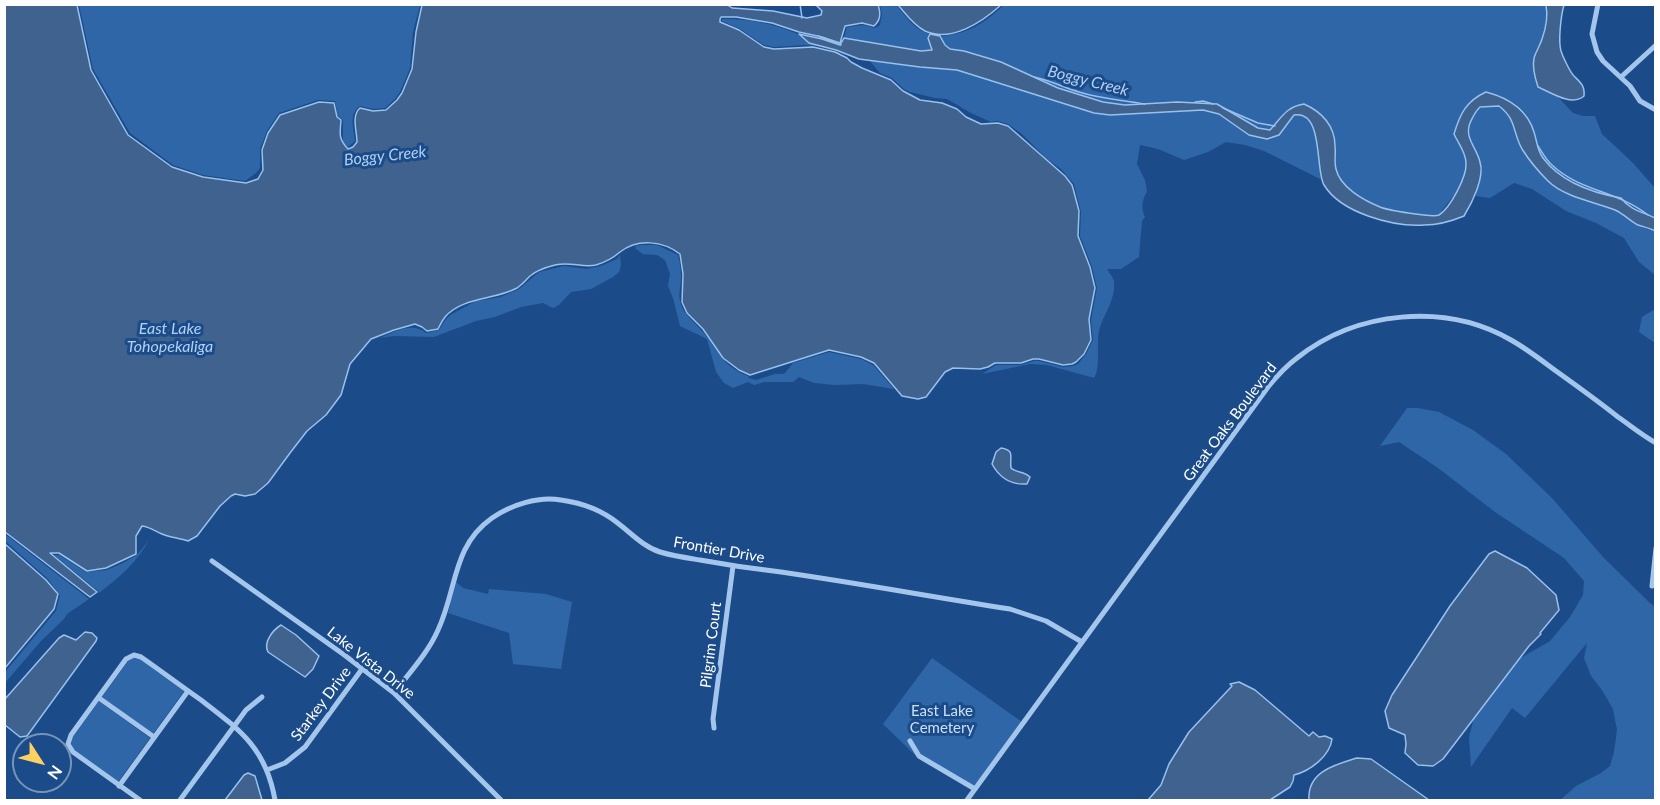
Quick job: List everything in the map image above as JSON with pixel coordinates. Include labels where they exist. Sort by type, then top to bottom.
[{"type":"street","points":[[1598,4],[1592,34],[1595,48],[1603,61],[1621,77],[1640,101],[1653,109]]},
{"type":"street","points":[[1621,77],[1656,45]]},
{"type":"street","name":"Great Oaks Boulevard","points":[[967,801],[1268,387],[1298,357],[1335,335],[1352,327],[1391,318],[1431,316],[1459,320],[1496,332],[1522,346],[1656,443]]},
{"type":"street","name":"Frontier Drive","points":[[394,693],[438,631],[444,618],[459,563],[470,540],[487,523],[508,509],[530,501],[559,499],[591,506],[617,522],[640,542],[658,552],[733,566],[1010,609],[1046,621],[1082,642]]},
{"type":"street","points":[[1652,586],[1656,548]]},
{"type":"street","name":"Lake Vista Drive","points":[[212,561],[394,693],[501,801]]},
{"type":"street","name":"Pilgrim Court","points":[[714,728],[713,719],[733,566]]},
{"type":"street","points":[[140,801],[73,752],[68,744],[71,735],[126,659],[134,655],[141,657],[235,726],[256,751],[267,770],[275,801]]},
{"type":"street","name":"Starkey Drive","points":[[267,770],[285,763],[305,747],[362,669]]},
{"type":"street","points":[[119,786],[188,691]]},
{"type":"street","points":[[180,801],[246,710],[262,697]]},
{"type":"street","points":[[99,698],[154,738]]},
{"type":"street","points":[[910,741],[919,756],[975,789]]},
{"type":"green space","points":[[79,4],[420,5],[413,32],[410,68],[400,92],[385,108],[373,109],[360,106],[356,109],[353,117],[355,141],[348,147],[343,141],[343,120],[338,116],[335,101],[318,100],[279,113],[267,131],[260,149],[260,168],[245,181],[203,175],[173,165],[130,133],[93,69]]},
{"type":"green space","points":[[880,5],[896,5],[915,26],[930,34],[928,38],[932,50],[921,51],[844,38],[847,27],[863,25],[875,28],[880,25],[882,14]]},
{"type":"green space","points":[[1004,5],[1546,5],[1548,14],[1543,38],[1534,58],[1538,87],[1556,95],[1573,113],[1595,116],[1602,134],[1633,163],[1655,188],[1655,218],[1580,187],[1554,169],[1544,160],[1539,151],[1530,121],[1524,112],[1513,102],[1496,95],[1470,101],[1458,122],[1454,133],[1467,164],[1465,177],[1459,189],[1439,214],[1429,217],[1381,208],[1343,184],[1336,169],[1335,140],[1309,106],[1285,113],[1270,130],[1258,128],[1217,104],[1177,102],[1125,105],[1103,102],[1058,88],[1001,62],[950,49],[939,38],[975,27]]},
{"type":"green space","points":[[722,19],[735,19],[779,27],[798,34],[819,46],[774,47],[764,45],[740,29],[722,21]]},
{"type":"green space","points":[[870,61],[957,70],[1094,113],[1110,115],[1203,110],[1219,114],[1249,135],[1267,139],[1279,135],[1294,115],[1303,116],[1314,130],[1317,140],[1322,180],[1264,151],[1245,145],[1226,142],[1208,152],[1184,160],[1158,149],[1140,145],[1137,164],[1145,180],[1147,192],[1143,204],[1145,217],[1142,221],[1139,257],[1121,269],[1107,269],[1113,280],[1114,288],[1099,331],[1097,368],[1094,378],[1047,365],[1030,364],[982,374],[996,365],[1021,365],[1034,361],[1063,367],[1073,366],[1078,364],[1086,354],[1093,340],[1091,320],[1097,288],[1080,236],[1081,212],[1074,184],[1061,169],[1008,124],[998,121],[991,122],[947,99],[910,92],[892,78],[880,73]]},
{"type":"green space","points":[[1488,105],[1504,109],[1511,119],[1527,156],[1554,186],[1579,199],[1618,211],[1638,225],[1655,231],[1655,275],[1639,262],[1624,238],[1566,211],[1532,189],[1514,183],[1490,198],[1475,196],[1480,176],[1468,128],[1477,111]]},
{"type":"green space","points":[[657,245],[678,255],[681,275],[679,298],[681,306],[708,338],[721,357],[749,378],[756,380],[782,374],[793,363],[829,352],[861,359],[873,365],[894,389],[863,384],[814,383],[799,377],[793,382],[764,382],[754,385],[748,382],[733,388],[724,383],[716,372],[707,339],[680,326],[668,286],[670,274],[665,260],[657,255],[643,254],[635,246]]},
{"type":"green space","points":[[620,255],[619,272],[613,277],[591,289],[571,292],[553,308],[543,303],[521,307],[434,337],[380,338],[398,330],[410,328],[426,333],[439,330],[452,314],[476,301],[501,297],[519,289],[539,272],[564,266],[586,269],[601,266],[617,259]]},
{"type":"green space","points":[[1655,309],[1655,343],[1639,332],[1642,317]]},
{"type":"green space","points":[[1407,408],[1439,412],[1473,430],[1506,454],[1552,498],[1603,557],[1655,606],[1655,800],[1560,800],[1576,786],[1610,766],[1614,752],[1617,730],[1613,709],[1591,676],[1584,658],[1587,643],[1525,718],[1512,708],[1471,767],[1469,737],[1474,718],[1519,659],[1550,641],[1570,617],[1583,595],[1584,581],[1564,558],[1495,512],[1438,468],[1399,442],[1380,446]]},
{"type":"green space","points":[[5,534],[89,599],[67,614],[5,683],[5,672],[56,611],[60,595],[47,578],[5,541]]},
{"type":"green space","points":[[149,540],[127,569],[99,593],[54,555],[59,555],[86,572],[107,570],[137,555]]},
{"type":"green space","points":[[456,582],[463,588],[488,594],[489,589],[546,594],[572,602],[561,669],[513,664],[509,633],[448,613]]},
{"type":"green space","points":[[134,658],[140,659],[184,691],[153,734],[102,697],[128,661]]},
{"type":"green space","name":"East Lake Cemetery","points":[[932,658],[1022,722],[972,789],[918,758],[883,724]]},
{"type":"green space","points":[[99,701],[150,738],[118,782],[75,751],[72,746],[73,737]]},
{"type":"water","name":"East Lake Tohopekaliga","points":[[726,4],[732,8],[773,11],[807,18],[821,15],[822,11],[816,5],[878,5],[880,16],[874,26],[862,23],[845,26],[840,43],[772,23],[736,17],[721,17],[720,22],[739,30],[764,47],[774,49],[813,47],[835,52],[862,68],[891,80],[903,91],[920,100],[942,103],[957,109],[966,117],[981,124],[998,123],[1008,126],[1065,176],[1074,192],[1079,211],[1078,236],[1095,288],[1089,319],[1091,340],[1084,354],[1076,362],[1063,365],[1033,359],[1021,363],[995,363],[980,369],[953,368],[945,372],[926,397],[918,399],[902,396],[874,363],[861,357],[829,350],[750,375],[723,358],[703,329],[687,313],[682,302],[683,274],[680,254],[666,246],[642,243],[627,248],[609,260],[596,265],[560,264],[542,269],[517,288],[460,306],[445,317],[438,329],[427,331],[415,324],[371,339],[350,364],[341,395],[326,415],[307,431],[268,483],[255,494],[231,496],[220,506],[197,536],[188,541],[142,526],[136,536],[136,554],[106,568],[87,571],[59,553],[50,553],[97,592],[90,597],[5,532],[5,5],[77,5],[91,70],[128,135],[172,167],[203,177],[246,183],[258,179],[263,170],[262,150],[268,133],[280,115],[319,102],[334,103],[337,117],[341,120],[341,139],[348,149],[353,147],[357,142],[355,119],[357,111],[360,108],[373,111],[386,110],[402,93],[412,69],[422,5]]},
{"type":"water","points":[[898,5],[1001,5],[966,29],[955,33],[935,34],[921,29]]},
{"type":"water","points":[[1546,5],[1564,5],[1560,28],[1560,47],[1572,74],[1583,87],[1584,96],[1579,99],[1561,98],[1538,87],[1533,62],[1546,26]]},
{"type":"water","points":[[799,34],[840,45],[844,38],[921,51],[932,50],[928,38],[930,34],[940,36],[950,49],[1001,62],[1058,88],[1103,102],[1125,105],[1177,102],[1217,104],[1258,128],[1270,130],[1288,110],[1304,104],[1322,116],[1330,126],[1334,139],[1336,169],[1338,176],[1347,187],[1360,197],[1380,207],[1435,216],[1439,215],[1453,199],[1466,169],[1466,159],[1454,134],[1459,120],[1469,104],[1486,92],[1509,101],[1522,111],[1531,124],[1541,155],[1559,174],[1578,185],[1621,198],[1633,208],[1655,218],[1655,231],[1638,225],[1615,210],[1555,187],[1541,174],[1525,153],[1512,121],[1499,106],[1480,107],[1470,123],[1470,138],[1480,162],[1481,175],[1474,197],[1464,216],[1429,225],[1398,224],[1355,210],[1332,195],[1321,177],[1314,131],[1304,116],[1294,115],[1279,135],[1267,139],[1249,135],[1219,114],[1203,110],[1110,115],[1094,113],[957,70],[859,59],[809,43]]},
{"type":"water","points":[[1001,448],[1009,451],[1011,455],[1011,468],[1030,477],[1027,484],[1011,482],[995,469],[992,464],[996,452]]},
{"type":"water","points":[[5,544],[46,580],[58,594],[54,609],[5,668]]},
{"type":"water","points":[[1495,551],[1527,568],[1556,595],[1559,610],[1443,759],[1433,766],[1418,765],[1405,753],[1405,735],[1389,728],[1385,711],[1392,695],[1450,606],[1489,554]]},
{"type":"water","points":[[281,625],[319,656],[313,669],[305,677],[268,652],[268,640]]},
{"type":"water","points":[[85,632],[92,633],[97,638],[29,733],[15,733],[5,725],[5,699],[59,638],[64,635],[76,640]]},
{"type":"water","points":[[1239,682],[1255,690],[1309,736],[1313,732],[1319,737],[1325,736],[1332,739],[1323,757],[1313,766],[1294,775],[1290,787],[1270,800],[1148,800],[1161,785],[1169,764],[1189,732],[1232,686],[1230,684]]},
{"type":"water","points":[[1357,758],[1371,759],[1429,800],[1309,800],[1312,783],[1317,776],[1331,767]]},
{"type":"water","points":[[248,773],[255,776],[262,800],[225,800],[244,775]]},
{"type":"waterway","name":"Boggy Creek","points":[[800,4],[802,18]]},
{"type":"waterway","name":"Boggy Creek","points":[[818,36],[841,45]]},
{"type":"waterway","name":"Boggy Creek","points":[[1034,77],[1087,94],[1145,104]]},
{"type":"waterway","name":"Boggy Creek","points":[[1195,102],[1203,101],[1213,104]]},
{"type":"waterway","name":"Boggy Creek","points":[[1223,108],[1258,123],[1275,126]]},
{"type":"waterway","name":"Boggy Creek","points":[[1538,146],[1548,161],[1563,174],[1624,201],[1648,215]]}]
